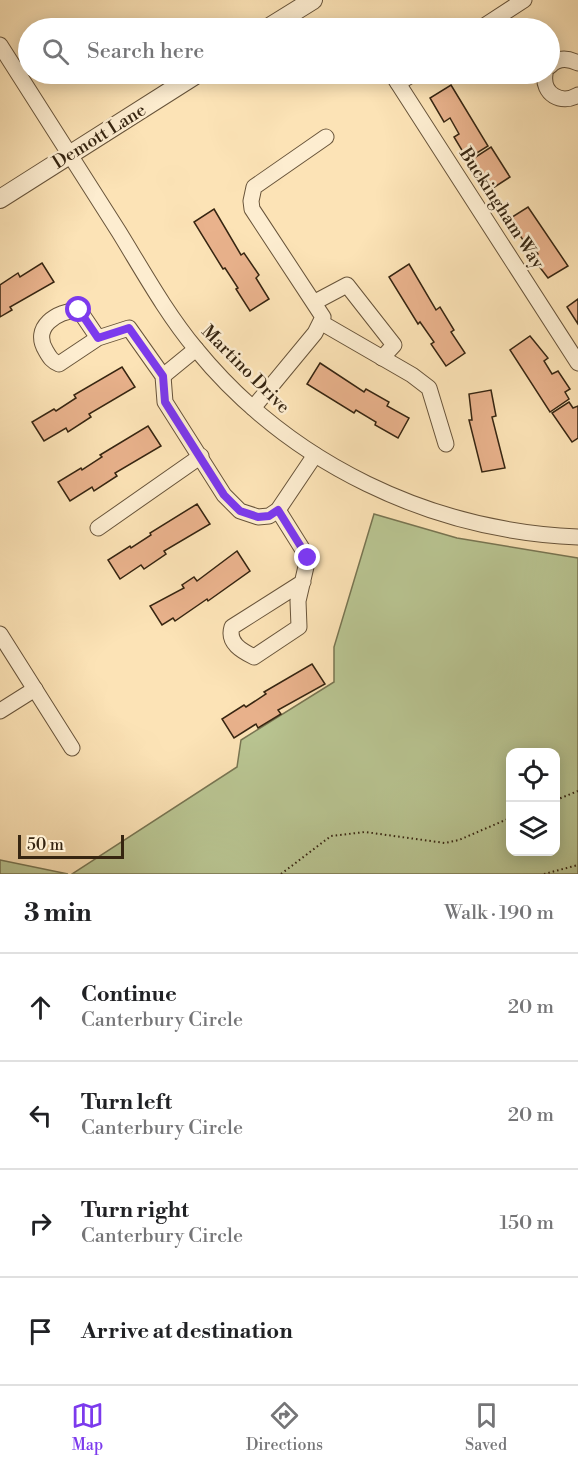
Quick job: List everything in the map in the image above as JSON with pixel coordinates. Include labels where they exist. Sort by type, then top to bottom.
[{"type":"street","points":[[284,18],[313,0]]},
{"type":"street","points":[[496,18],[524,0]]},
{"type":"street","name":"Martino Drive","points":[[0,45],[18,73]]},
{"type":"street","points":[[560,59],[567,58],[578,63]]},
{"type":"street","name":"Martino Drive","points":[[25,84],[176,323],[196,349],[253,408],[315,455],[355,478],[429,511],[507,531],[578,537]]},
{"type":"street","name":"Demott Lane","points":[[0,199],[181,84]]},
{"type":"street","name":"Buckingham Way","points":[[399,84],[578,363]]},
{"type":"street","points":[[546,84],[553,96],[569,99],[578,95]]},
{"type":"street","points":[[253,408],[322,323],[323,317],[252,209],[254,187],[326,137]]},
{"type":"street","points":[[315,302],[347,285],[394,345],[382,358]]},
{"type":"street","points":[[322,323],[429,388],[446,444]]},
{"type":"street","points":[[98,338],[129,328],[163,376],[165,402],[224,495],[240,511],[258,517],[269,516],[278,510],[315,455]]},
{"type":"street","points":[[163,376],[196,349]]},
{"type":"street","points":[[98,528],[201,456]]},
{"type":"street","points":[[278,510],[308,558],[303,582],[298,601],[299,627],[254,657],[239,650],[232,638],[232,627],[303,582]]},
{"type":"street","points":[[0,634],[72,748]]},
{"type":"street","points":[[0,711],[35,689]]},
{"type":"path","points":[[560,798],[578,791]]},
{"type":"path","points":[[281,874],[331,836],[365,832],[445,843],[459,840],[506,820]]},
{"type":"path","points":[[544,874],[578,865]]},
{"type":"green space","points":[[374,514],[457,538],[578,558],[578,874],[72,874],[237,767],[241,740],[334,682],[334,647]]},
{"type":"green space","points":[[0,860],[68,874],[0,874]]},
{"type":"building","points":[[451,85],[488,146],[472,156],[468,149],[463,152],[454,137],[459,134],[450,118],[444,122],[430,98]]},
{"type":"building","points":[[491,147],[510,177],[490,190],[471,160]]},
{"type":"building","points":[[528,207],[568,266],[548,278],[532,257],[538,254],[526,238],[523,240],[509,219]]},
{"type":"building","points":[[214,209],[241,255],[244,253],[259,275],[256,278],[269,299],[250,311],[236,289],[238,288],[225,268],[223,269],[194,222]]},
{"type":"building","points":[[42,263],[54,282],[10,307],[12,310],[0,317],[0,285],[18,273],[20,277]]},
{"type":"building","points":[[409,264],[436,310],[440,307],[454,330],[451,332],[465,353],[446,366],[431,344],[434,342],[420,322],[418,324],[389,277]]},
{"type":"building","points":[[578,299],[578,324],[567,307]]},
{"type":"building","points":[[530,336],[548,358],[544,361],[552,374],[558,371],[570,389],[565,392],[569,399],[550,412],[510,350]]},
{"type":"building","points":[[320,363],[364,392],[366,389],[389,402],[387,406],[409,418],[398,438],[375,425],[376,422],[356,410],[354,413],[307,384]]},
{"type":"building","points":[[122,367],[135,387],[89,414],[91,417],[68,432],[66,428],[44,441],[32,422],[54,409],[56,411],[76,398],[74,395]]},
{"type":"building","points":[[491,390],[496,416],[492,417],[505,468],[482,472],[469,420],[472,420],[469,394]]},
{"type":"building","points":[[569,402],[573,408],[578,406],[578,438],[572,442],[552,413]]},
{"type":"building","points":[[148,426],[161,446],[115,473],[117,476],[94,491],[92,487],[70,501],[58,482],[81,468],[82,470],[102,457],[100,455]]},
{"type":"building","points":[[197,504],[210,524],[164,551],[166,554],[144,569],[141,565],[120,579],[108,560],[130,546],[131,548],[151,535],[150,533]]},
{"type":"building","points":[[237,551],[250,571],[208,601],[207,599],[175,621],[173,618],[162,625],[150,606],[184,588],[182,585],[194,577],[197,581]]},
{"type":"building","points":[[312,664],[325,684],[278,710],[281,714],[258,728],[256,724],[234,738],[222,719],[244,705],[246,707],[266,694],[264,692]]},
{"type":"route","points":[[79,310],[84,314],[98,338],[129,328],[163,376],[165,402],[224,495],[240,511],[258,517],[269,516],[278,510],[308,558]]}]
